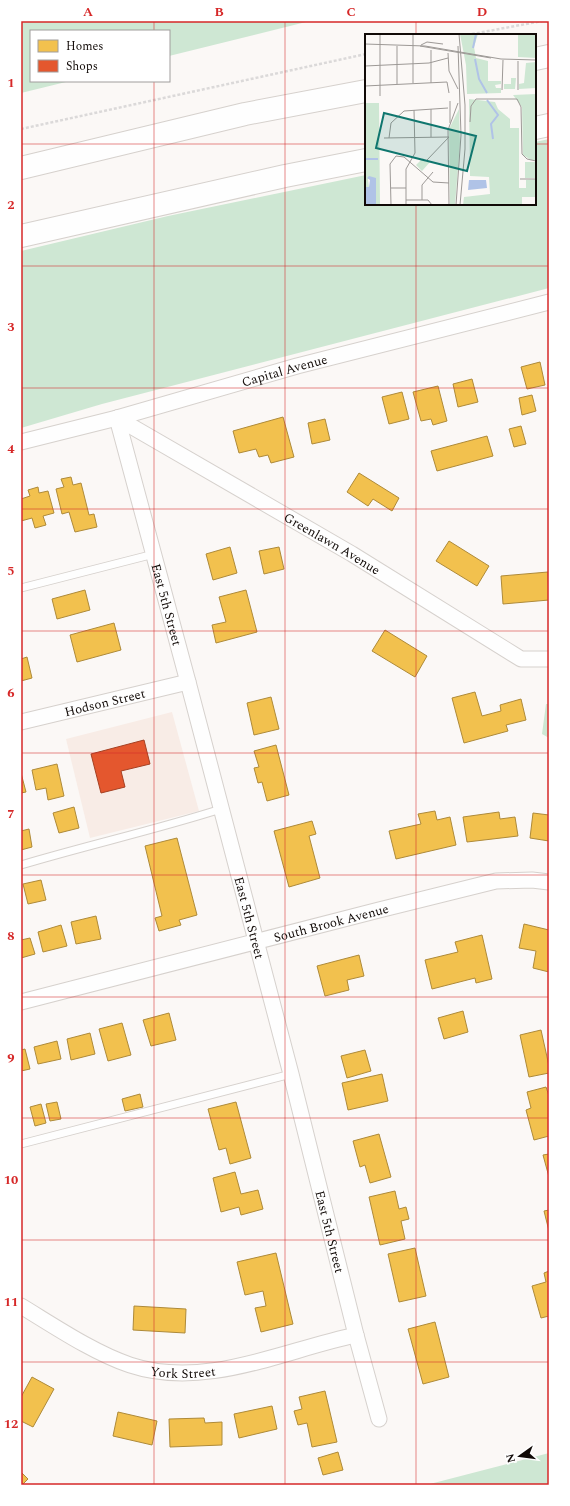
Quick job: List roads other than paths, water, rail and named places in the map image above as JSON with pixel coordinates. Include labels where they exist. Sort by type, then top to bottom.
[{"type":"highway","points":[[536,59],[549,56]]},
{"type":"highway","points":[[21,168],[245,114],[365,91]]},
{"type":"highway","points":[[536,128],[549,125]]},
{"type":"highway","points":[[21,236],[285,176],[365,160]]},
{"type":"street","name":"Capital Avenue","points":[[21,442],[117,418],[297,366],[549,302]]},
{"type":"street","name":"East 5th Street","points":[[117,418],[291,1074],[356,1335],[379,1419]]},
{"type":"street","name":"Greenlawn Avenue","points":[[117,418],[352,554],[521,659],[549,659]]},
{"type":"street","name":"Hodson Street","points":[[21,722],[188,682]]},
{"type":"street","name":"South Brook Avenue","points":[[21,1002],[496,881],[532,880],[549,882]]},
{"type":"street","name":"York Street","points":[[22,1310],[98,1351],[130,1365],[151,1371],[181,1374],[211,1372],[356,1335]]},
{"type":"lane","points":[[21,588],[154,554]]},
{"type":"lane","points":[[21,865],[74,849],[176,823],[221,809]]},
{"type":"lane","points":[[21,1144],[291,1074]]}]
